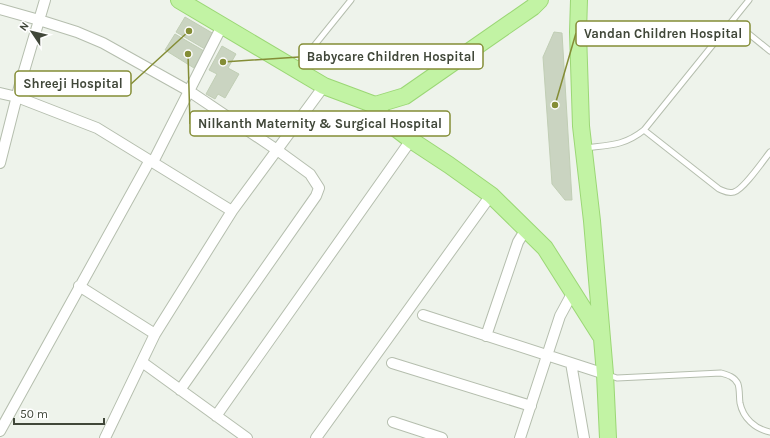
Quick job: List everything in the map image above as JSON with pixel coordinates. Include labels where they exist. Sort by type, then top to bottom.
[{"type":"main road","points":[[179,0],[324,86],[375,105],[386,121],[410,140],[491,194],[545,248],[601,337]]},
{"type":"main road","points":[[375,105],[406,96],[533,7],[540,0]]},
{"type":"main road","points":[[579,0],[578,32],[581,126],[592,221],[605,374],[608,438]]},
{"type":"street","points":[[0,163],[45,0]]},
{"type":"street","points":[[0,9],[77,32],[103,43],[189,91],[310,174],[319,188],[316,196],[180,390]]},
{"type":"street","points":[[0,431],[79,286],[151,161],[222,26]]},
{"type":"street","points":[[105,438],[156,334],[232,211],[324,86]]},
{"type":"street","points":[[0,93],[17,97],[97,128],[232,211]]},
{"type":"street","points":[[216,416],[410,140]]},
{"type":"street","points":[[316,438],[491,194]]},
{"type":"street","points":[[486,336],[518,242],[526,229]]},
{"type":"street","points":[[79,286],[156,334]]},
{"type":"street","points":[[520,438],[564,307],[573,292]]},
{"type":"street","points":[[423,315],[605,374]]},
{"type":"street","points":[[142,362],[247,438]]},
{"type":"street","points":[[392,363],[531,406]]},
{"type":"street","points":[[571,363],[584,438]]},
{"type":"street","points":[[393,422],[442,438]]},
{"type":"lane","points":[[295,69],[351,0]]},
{"type":"lane","points":[[584,148],[623,143],[634,138],[644,130],[749,0]]},
{"type":"lane","points":[[733,21],[770,51]]},
{"type":"lane","points":[[644,130],[719,189],[727,193],[735,192],[742,187],[770,152]]},
{"type":"lane","points":[[605,374],[617,378],[721,373],[731,376],[738,384],[741,404],[745,417],[754,424],[770,432]]},
{"type":"building","points":[[185,17],[214,34],[205,49],[176,32]]},
{"type":"building","points":[[554,32],[562,33],[572,200],[565,200],[552,184],[543,57]]},
{"type":"building","points":[[175,34],[204,51],[194,68],[165,50]]},
{"type":"building","points":[[222,46],[236,54],[228,68],[239,74],[225,98],[218,94],[215,99],[206,94],[217,74],[209,70]]},
{"type":"place","name":"Shreeji Hospital","points":[[189,31]]},
{"type":"place","name":"Nilkanth Maternity & Surgical Hospital","points":[[188,54]]},
{"type":"place","name":"Babycare Children Hospital","points":[[223,62]]},
{"type":"place","name":"Vandan Children Hospital","points":[[555,105]]}]
